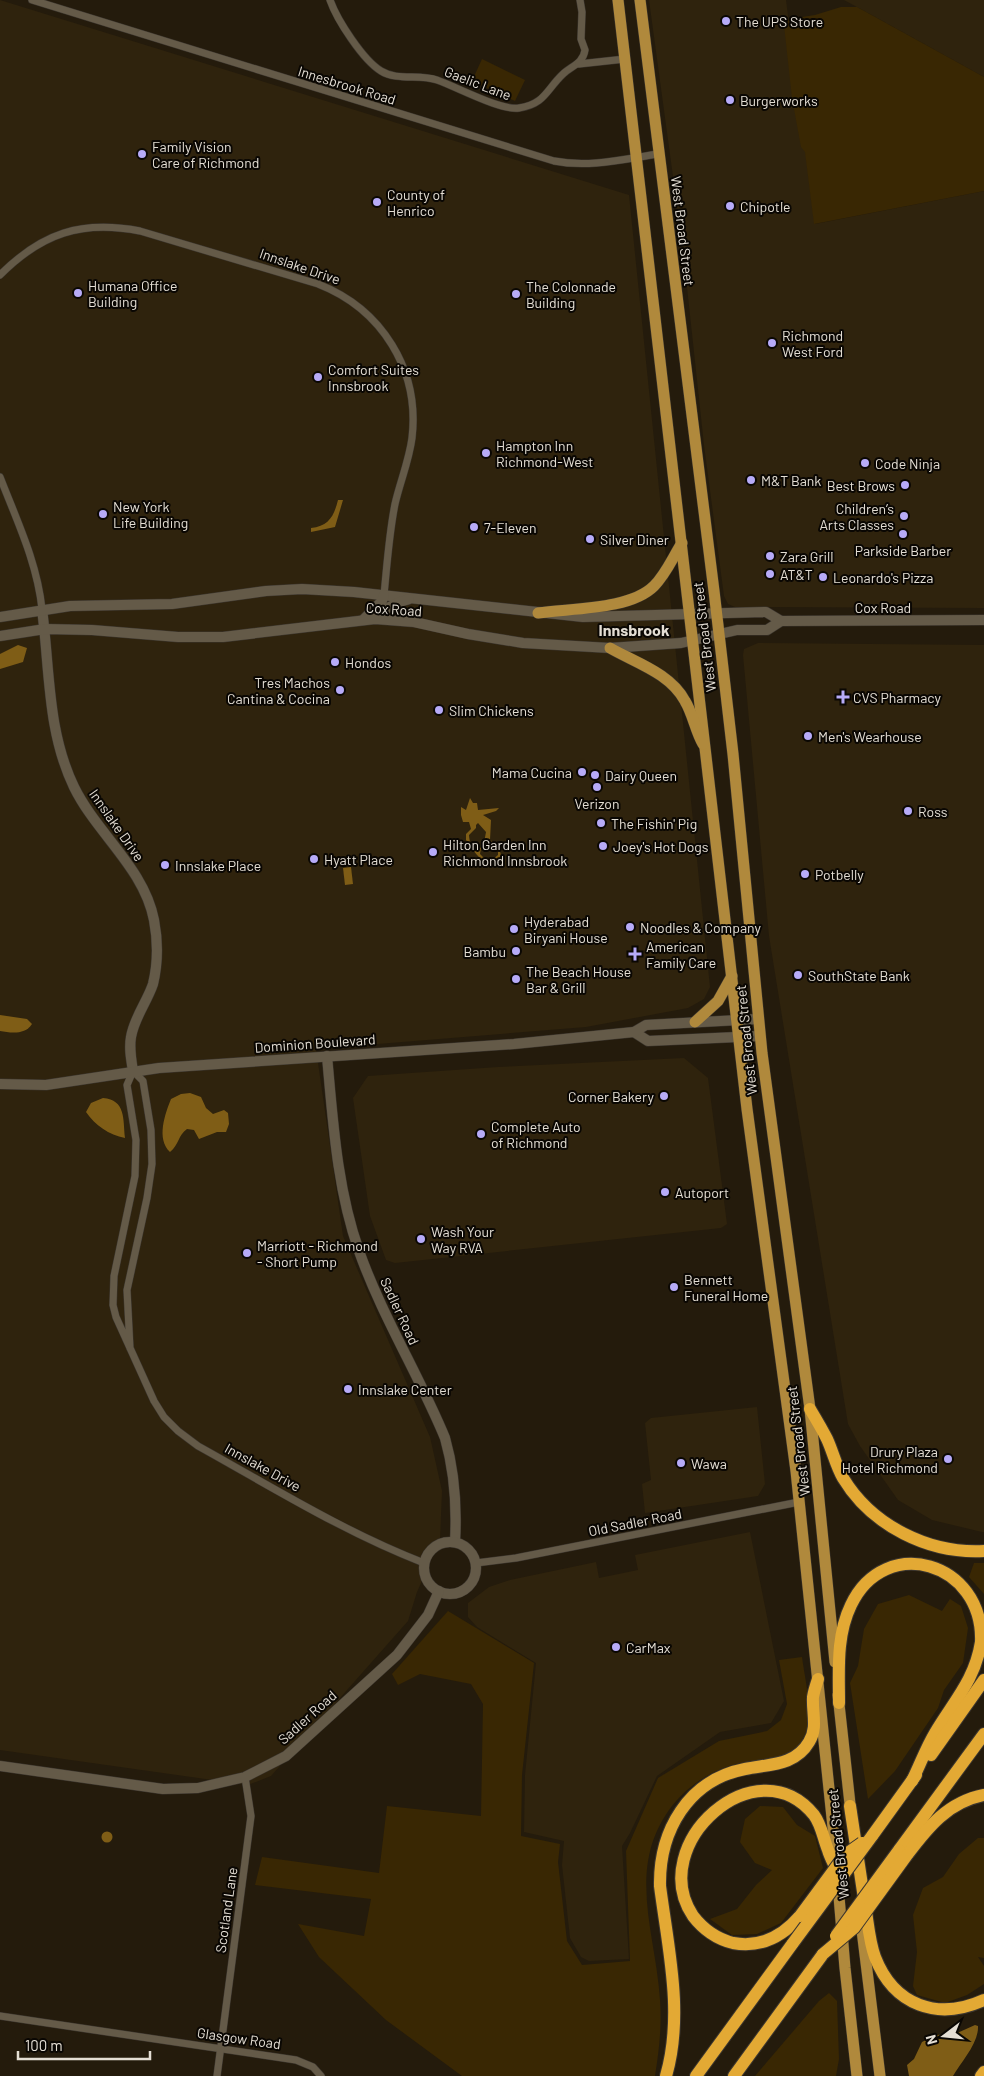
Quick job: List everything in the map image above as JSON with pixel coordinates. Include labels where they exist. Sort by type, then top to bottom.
[{"type":"highway","points":[[810,1409],[827,1440],[842,1477],[855,1495],[875,1515],[896,1530],[934,1546],[954,1550],[984,1551]]},
{"type":"highway","points":[[839,1703],[839,1646],[843,1628],[854,1598],[866,1583],[889,1568],[916,1563],[937,1567],[962,1583],[974,1600],[980,1617],[981,1641],[978,1659],[968,1683],[935,1733],[912,1781]]},
{"type":"highway","points":[[666,2076],[671,2050],[674,2008],[660,1886],[660,1867],[664,1842],[681,1810],[708,1784],[743,1769],[788,1761],[797,1757],[813,1735],[815,1714],[813,1698],[818,1679]]},
{"type":"highway","points":[[696,2076],[984,1680]]},
{"type":"highway","points":[[734,2076],[823,1954],[903,1853],[984,1734]]},
{"type":"highway","points":[[837,1871],[828,1850],[819,1822],[810,1811],[790,1797],[769,1792],[745,1794],[722,1805],[704,1821],[688,1846],[682,1878],[687,1903],[701,1925],[712,1934],[725,1940],[752,1944],[776,1937],[792,1926],[800,1916],[845,1855],[872,1836]]},
{"type":"highway","points":[[903,1853],[946,1810],[984,1795]]},
{"type":"highway","points":[[850,1806],[872,1946],[884,1975],[905,1996],[931,2008],[942,2010],[962,2009],[984,2000]]},
{"type":"highway","points":[[981,2076],[984,2072]]},
{"type":"main road","name":"West Broad Street","points":[[618,0],[737,1020],[799,1502],[857,2076]]},
{"type":"main road","name":"West Broad Street","points":[[640,0],[717,613],[760,1036],[810,1409],[863,1943],[880,2076]]},
{"type":"main road","points":[[538,613],[607,605],[635,599],[648,591],[660,579],[682,543]]},
{"type":"main road","points":[[610,648],[647,667],[671,683],[686,702],[696,731],[706,749]]},
{"type":"main road","points":[[695,1022],[714,1006],[732,976]]},
{"type":"street","name":"Innesbrook Road","points":[[32,0],[554,161],[586,165],[658,154]]},
{"type":"street","name":"Gaelic Lane","points":[[330,0],[359,49],[380,71],[394,76],[437,80],[455,86],[502,108],[520,108],[534,104],[548,94],[563,74],[579,64]]},
{"type":"street","points":[[580,0],[582,12],[581,39],[585,50],[579,64],[625,59]]},
{"type":"street","name":"Innslake Drive","points":[[0,274],[23,253],[56,235],[89,227],[123,228],[140,231],[318,284],[343,296],[364,311],[380,326],[395,348],[407,376],[413,409],[412,439],[393,515],[384,595]]},
{"type":"street","name":"Innslake Drive","points":[[0,477],[30,554],[39,587],[45,629],[53,724],[65,766],[78,795],[91,816],[142,886],[153,918],[156,938],[156,966],[149,994],[131,1036],[130,1047],[133,1070],[127,1084],[136,1140],[135,1176],[114,1276],[113,1290],[116,1317],[154,1401],[164,1417],[183,1436],[344,1528],[424,1563]]},
{"type":"street","name":"Cox Road","points":[[0,617],[42,609],[90,604],[172,604],[275,591],[318,590],[384,595],[538,613],[599,618],[766,612],[781,621],[984,620]]},
{"type":"street","points":[[363,620],[382,601],[384,595]]},
{"type":"street","points":[[382,619],[383,612],[387,608],[412,598]]},
{"type":"street","name":"Cox Road","points":[[0,636],[45,629],[207,637],[254,634],[382,619],[414,622],[468,634],[523,643],[610,648],[677,644],[737,630],[768,630],[781,621]]},
{"type":"street","name":"Dominion Boulevard","points":[[0,1084],[46,1085],[133,1070],[514,1044],[634,1032],[646,1025],[758,1018]]},
{"type":"street","name":"Dominion Boulevard","points":[[634,1032],[648,1041],[760,1036]]},
{"type":"street","name":"Sadler Road","points":[[327,1056],[338,1160],[349,1220],[371,1284],[445,1438],[451,1459],[456,1490],[455,1542]]},
{"type":"street","name":"Innslake Drive","points":[[130,1348],[127,1290],[147,1198],[152,1164],[151,1130],[143,1081],[133,1070]]},
{"type":"street","name":"Old Sadler Road","points":[[476,1563],[516,1558],[799,1502]]},
{"type":"street","points":[[444,1542],[455,1542],[468,1549],[476,1563],[475,1574],[467,1587],[453,1594],[439,1591],[431,1586],[426,1577],[424,1563],[428,1554],[435,1546],[444,1542]]},
{"type":"street","name":"Sadler Road","points":[[0,1766],[163,1789],[198,1788],[245,1776],[286,1756],[397,1655],[428,1615],[439,1591]]},
{"type":"street","name":"Scotland Lane","points":[[217,2076],[219,2048],[251,1816],[245,1776]]},
{"type":"street","name":"Glasgow Road","points":[[0,2016],[296,2060],[308,2064],[320,2075]]},
{"type":"shaded area","points":[[0,0],[629,195],[710,987],[704,999],[688,1008],[586,1027],[316,1049],[343,1236],[430,1437],[442,1491],[440,1540],[417,1592],[408,1621],[271,1776],[248,1785],[0,1750]]},
{"type":"shaded area","points":[[649,0],[786,0],[815,224],[984,191],[984,608],[735,607],[728,604],[724,596],[704,445],[683,250]]},
{"type":"shaded area","points":[[844,0],[984,0],[984,77],[857,7]]},
{"type":"shaded area","points":[[841,7],[857,7],[984,77],[984,191],[814,224],[805,152],[801,147],[792,98],[784,25],[785,20],[815,15]]},
{"type":"shaded area","points":[[482,59],[525,80],[515,101],[472,81]]},
{"type":"shaded area","points":[[338,500],[343,500],[335,527],[311,532],[311,528],[322,525],[330,519],[335,511]]},
{"type":"shaded area","points":[[758,643],[984,645],[984,1532],[932,1520],[898,1500],[860,1446],[848,1424],[769,936],[743,655],[744,649]]},
{"type":"shaded area","points":[[18,645],[27,648],[23,662],[0,669],[0,654]]},
{"type":"shaded area","points":[[470,798],[473,803],[477,803],[478,810],[499,808],[496,811],[483,815],[491,820],[490,840],[498,845],[501,855],[499,858],[493,859],[498,855],[498,848],[484,843],[486,832],[478,823],[469,835],[471,844],[481,848],[480,854],[488,862],[480,858],[466,840],[466,834],[471,829],[469,822],[463,822],[461,807],[466,810]]},
{"type":"shaded area","points":[[351,867],[353,884],[345,885],[343,868]]},
{"type":"shaded area","points":[[0,1015],[27,1019],[32,1024],[22,1032],[0,1031]]},
{"type":"shaded area","points":[[684,1058],[708,1078],[727,1224],[721,1228],[395,1263],[386,1260],[370,1216],[353,1098],[368,1076],[498,1067]]},
{"type":"shaded area","points":[[190,1093],[201,1097],[206,1108],[213,1114],[224,1110],[228,1113],[229,1124],[226,1132],[217,1132],[199,1139],[194,1130],[187,1129],[170,1152],[163,1140],[166,1112],[171,1099],[181,1094]]},
{"type":"shaded area","points":[[103,1098],[116,1102],[120,1107],[125,1138],[103,1129],[86,1112],[91,1103]]},
{"type":"shaded area","name":"Wawa","points":[[757,1407],[765,1484],[758,1496],[645,1513],[642,1484],[651,1480],[645,1423],[651,1418]]},
{"type":"shaded area","name":"CarMax","points":[[750,1532],[784,1701],[771,1723],[720,1732],[657,1776],[622,1846],[629,1959],[589,1961],[581,1957],[570,1938],[562,1865],[564,1841],[524,1832],[525,1775],[536,1663],[477,1627],[468,1617],[468,1603],[489,1587],[510,1580],[596,1562],[599,1578],[638,1570],[635,1555]]},
{"type":"shaded area","points":[[974,1563],[984,1563],[984,1594],[969,1577]]},
{"type":"shaded area","points":[[909,1595],[942,1611],[950,1599],[961,1606],[968,1628],[963,1663],[944,1690],[938,1708],[895,1771],[868,1799],[850,1683],[858,1666],[864,1629],[878,1604]]},
{"type":"shaded area","points":[[448,1611],[534,1663],[522,1775],[521,1836],[560,1844],[558,1862],[567,1941],[582,1965],[630,1961],[626,1851],[658,1778],[719,1741],[767,1731],[781,1720],[787,1704],[779,1660],[802,1657],[809,1714],[806,1732],[800,1744],[792,1752],[782,1756],[738,1764],[719,1770],[704,1778],[678,1799],[658,1829],[650,1853],[646,1877],[647,1901],[661,2010],[660,2038],[655,2076],[462,2076],[386,2020],[319,1957],[298,1924],[364,1936],[371,1899],[255,1885],[262,1857],[379,1873],[387,1806],[481,1816],[483,1704],[471,1684],[420,1674],[398,1685],[392,1674]]},
{"type":"shaded area","points":[[760,1806],[783,1807],[797,1825],[815,1836],[823,1868],[781,1923],[757,1934],[732,1935],[710,1919],[737,1909],[756,1885],[772,1870],[755,1863],[740,1842],[745,1819]]},
{"type":"shaded area","points":[[107,1831],[113,1837],[107,1843],[101,1837]]},
{"type":"shaded area","points":[[978,1838],[984,1838],[984,1958],[978,1957],[984,1966],[984,1984],[967,1995],[945,2003],[917,1995],[913,1986],[917,1952],[913,1915],[923,1888],[943,1877],[959,1854]]},
{"type":"shaded area","points":[[829,1993],[837,2001],[839,2059],[836,2076],[755,2076],[819,2001]]},
{"type":"shaded area","points":[[975,2025],[978,2026],[976,2039],[953,2076],[909,2076],[907,2065],[914,2059],[922,2042],[936,2035],[955,2034]]},
{"type":"place","name":"The UPS Store","points":[[726,21]]},
{"type":"place","name":"Burgerworks","points":[[730,100]]},
{"type":"place","name":"Family Vision Care of Richmond","points":[[142,154]]},
{"type":"place","name":"County of Henrico","points":[[377,202]]},
{"type":"place","name":"Chipotle","points":[[730,206]]},
{"type":"place","name":"Humana Office Building","points":[[78,293]]},
{"type":"place","name":"The Colonnade Building","points":[[516,294]]},
{"type":"place","name":"Richmond West Ford","points":[[772,343]]},
{"type":"place","name":"Comfort Suites Innsbrook","points":[[318,377]]},
{"type":"place","name":"Hampton Inn Richmond-West","points":[[486,453]]},
{"type":"place","name":"Code Ninja","points":[[865,463]]},
{"type":"place","name":"M&T Bank","points":[[751,480]]},
{"type":"place","name":"Best Brows","points":[[905,485]]},
{"type":"place","name":"New York Life Building","points":[[103,514]]},
{"type":"place","name":"Children’s Arts Classes","points":[[904,516]]},
{"type":"place","name":"7-Eleven","points":[[474,527]]},
{"type":"place","name":"Parkside Barber","points":[[903,534]]},
{"type":"place","name":"Silver Diner","points":[[590,539]]},
{"type":"place","name":"Zara Grill","points":[[770,556]]},
{"type":"place","name":"AT&T","points":[[770,574]]},
{"type":"place","name":"Leonardo's Pizza","points":[[823,577]]},
{"type":"place","name":"Hondos","points":[[335,662]]},
{"type":"place","name":"Tres Machos Cantina & Cocina","points":[[340,690]]},
{"type":"place","name":"CVS Pharmacy","points":[[843,697]]},
{"type":"place","name":"Slim Chickens","points":[[439,710]]},
{"type":"place","name":"Men's Wearhouse","points":[[808,736]]},
{"type":"place","name":"Mama Cucina","points":[[582,772]]},
{"type":"place","name":"Dairy Queen","points":[[595,775]]},
{"type":"place","name":"Verizon","points":[[597,787]]},
{"type":"place","name":"Ross","points":[[908,811]]},
{"type":"place","name":"The Fishin' Pig","points":[[601,823]]},
{"type":"place","name":"Joey's Hot Dogs","points":[[603,846]]},
{"type":"place","name":"Hilton Garden Inn Richmond Innsbrook","points":[[433,852]]},
{"type":"place","name":"Hyatt Place","points":[[314,859]]},
{"type":"place","name":"Innslake Place","points":[[165,865]]},
{"type":"place","name":"Potbelly","points":[[805,874]]},
{"type":"place","name":"Noodles & Company","points":[[630,927]]},
{"type":"place","name":"Hyderabad Biryani House","points":[[514,929]]},
{"type":"place","name":"Bambu","points":[[516,951]]},
{"type":"place","name":"American Family Care","points":[[635,954]]},
{"type":"place","name":"SouthState Bank","points":[[798,975]]},
{"type":"place","name":"The Beach House Bar & Grill","points":[[516,979]]},
{"type":"place","name":"Corner Bakery","points":[[664,1096]]},
{"type":"place","name":"Complete Auto of Richmond","points":[[481,1134]]},
{"type":"place","name":"Autoport","points":[[665,1192]]},
{"type":"place","name":"Wash Your Way RVA","points":[[421,1239]]},
{"type":"place","name":"Marriott - Richmond - Short Pump","points":[[247,1253]]},
{"type":"place","name":"Bennett Funeral Home","points":[[674,1287]]},
{"type":"place","name":"Innslake Center","points":[[348,1389]]},
{"type":"place","name":"Drury Plaza Hotel Richmond","points":[[948,1459]]},
{"type":"place","name":"Wawa","points":[[681,1463]]},
{"type":"place","name":"CarMax","points":[[616,1647]]},
{"type":"district","name":"Innsbrook","points":[[634,629]]}]
